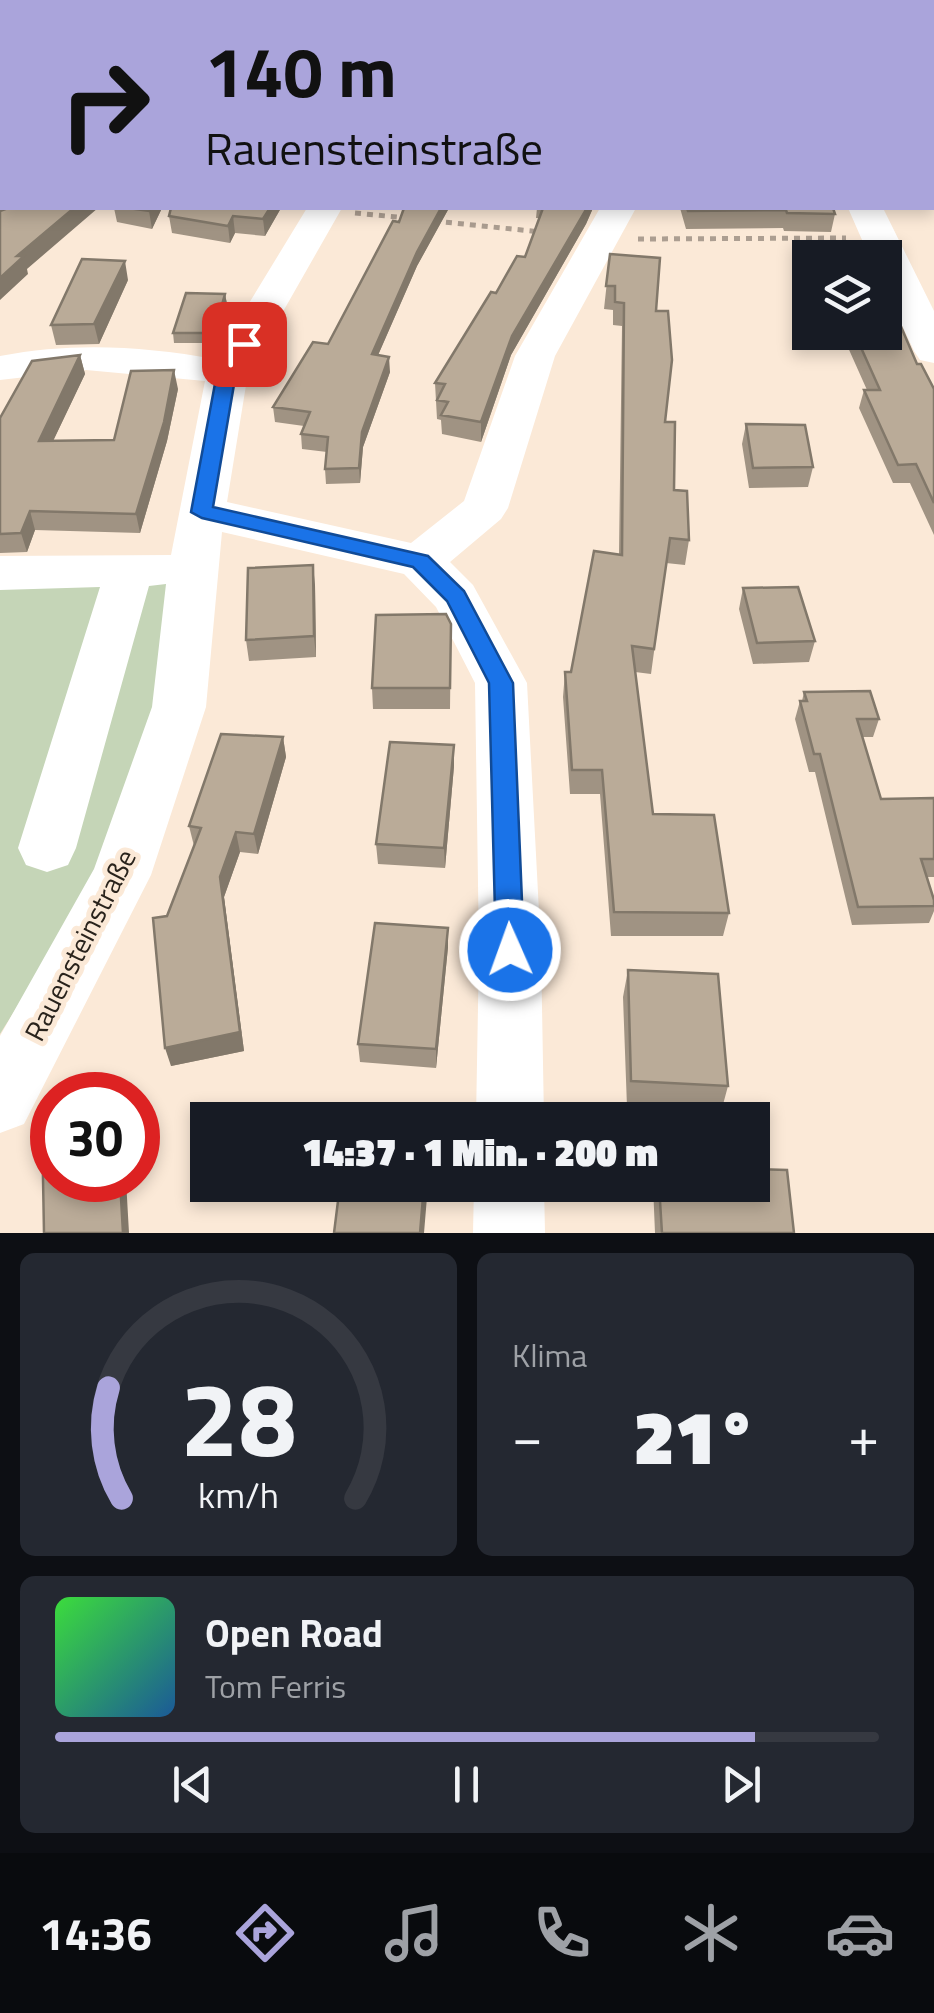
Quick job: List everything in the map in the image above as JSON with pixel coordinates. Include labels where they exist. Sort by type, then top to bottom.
[{"type":"street","name":"Rauensteinstraße","points":[[0,1101],[122,875],[179,707],[192,569],[226,373],[322,210]]},
{"type":"street","points":[[871,222],[928,329]]},
{"type":"street","points":[[420,561],[485,508],[535,356],[619,228]]},
{"type":"street","points":[[0,368],[49,358],[139,357],[226,373]]},
{"type":"street","points":[[202,512],[420,561],[456,597],[501,683],[510,950],[510,1102]]},
{"type":"street","points":[[47,848],[130,569]]},
{"type":"street","points":[[0,574],[192,569]]},
{"type":"street","points":[[509,1202],[509,1233]]},
{"type":"path","points":[[333,210],[412,218]]},
{"type":"path","points":[[432,220],[619,228],[871,222]]},
{"type":"green space","points":[[171,563],[156,705],[98,878],[0,1034],[0,564]]},
{"type":"building","points":[[72,210],[17,256],[24,256],[0,278],[0,211]]},
{"type":"building","points":[[170,210],[269,210],[263,219],[233,216],[228,226],[169,216]]},
{"type":"building","points":[[403,210],[440,210],[372,354],[389,357],[362,432],[359,468],[325,469],[328,437],[301,434],[310,412],[273,407],[313,342],[328,344],[393,221],[399,222]]},
{"type":"building","points":[[542,210],[586,210],[512,336],[481,422],[441,415],[448,402],[437,400],[445,384],[435,383],[491,292],[496,293],[517,256],[525,257]]},
{"type":"building","points":[[786,210],[834,210],[835,214]]},
{"type":"building","points":[[610,254],[660,258],[656,311],[668,311],[672,360],[665,422],[675,422],[674,490],[687,491],[689,540],[670,538],[654,649],[632,646],[653,814],[714,815],[729,913],[614,912],[602,770],[572,770],[565,672],[571,672],[594,551],[622,555],[624,303],[615,302],[615,286],[606,286]]},
{"type":"building","points":[[82,259],[125,261],[94,324],[51,325]]},
{"type":"building","points":[[186,293],[225,294],[214,333],[173,333]]},
{"type":"building","points":[[902,329],[917,364],[921,364],[934,389],[934,503],[916,464],[898,465],[864,390],[880,390],[862,350],[902,350]]},
{"type":"building","points":[[80,355],[39,441],[114,440],[131,371],[174,370],[164,422],[136,514],[30,511],[21,533],[0,534],[0,418],[32,361]]},
{"type":"building","points":[[746,424],[805,425],[813,467],[753,468]]},
{"type":"building","points":[[313,565],[314,636],[246,640],[248,568]]},
{"type":"building","points":[[798,587],[815,641],[757,643],[743,588]]},
{"type":"building","points":[[446,614],[451,624],[450,688],[372,688],[376,615]]},
{"type":"building","points":[[870,691],[879,719],[857,719],[881,799],[934,798],[934,859],[921,859],[934,906],[858,907],[820,754],[814,754],[800,701],[807,701],[804,692]]},
{"type":"building","points":[[221,734],[283,737],[254,834],[236,832],[220,877],[240,1032],[165,1048],[153,918],[167,916],[201,828],[189,826]]},
{"type":"building","points":[[390,742],[454,745],[444,848],[376,844]]},
{"type":"building","points":[[375,923],[448,928],[436,1049],[358,1044]]},
{"type":"building","points":[[628,970],[718,974],[728,1086],[631,1081]]},
{"type":"building","points":[[770,1170],[787,1170],[794,1233],[662,1233],[660,1202],[770,1202]]},
{"type":"building","points":[[43,1202],[121,1202],[123,1233],[44,1233]]},
{"type":"building","points":[[338,1202],[423,1202],[420,1233],[334,1233]]},
{"type":"route","points":[[244,344],[226,373],[202,512],[420,561],[456,597],[501,683],[510,950]]}]
